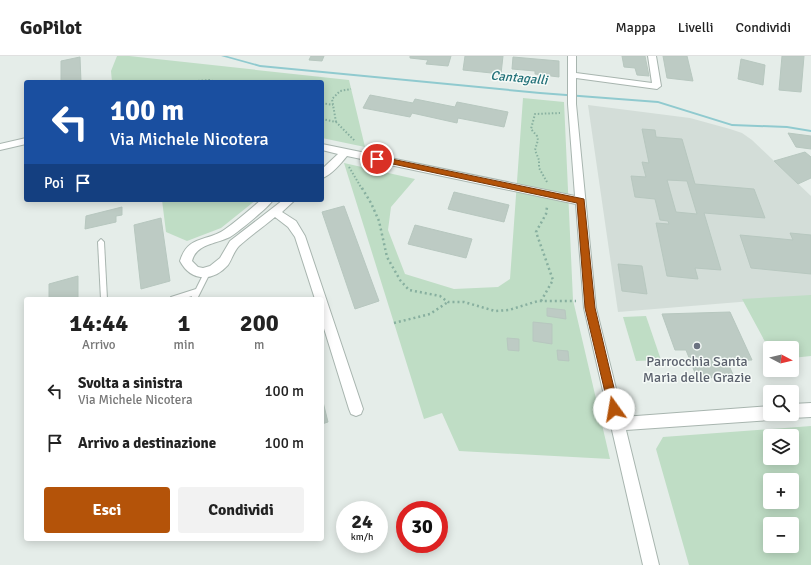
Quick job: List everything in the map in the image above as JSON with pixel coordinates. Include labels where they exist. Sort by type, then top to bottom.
[{"type":"street","points":[[570,56],[572,104],[589,301],[651,565]]},
{"type":"street","points":[[572,78],[657,86],[652,56]]},
{"type":"street","points":[[0,147],[24,141]]},
{"type":"street","points":[[324,149],[342,155],[361,155],[581,201]]},
{"type":"street","points":[[324,172],[342,155]]},
{"type":"street","points":[[266,202],[227,233],[215,239],[202,242],[192,249],[188,254],[186,261],[188,267],[195,271],[207,273],[219,267],[234,244],[288,202]]},
{"type":"street","points":[[275,212],[292,224],[300,236],[320,297]]},
{"type":"street","points":[[324,309],[356,409]]},
{"type":"street","points":[[799,411],[811,410]]},
{"type":"street","points":[[617,424],[763,414]]},
{"type":"lane","points":[[101,242],[104,297]]},
{"type":"lane","points":[[195,297],[207,273]]},
{"type":"lane","points":[[179,297],[198,291]]},
{"type":"path","points":[[336,122],[332,99],[337,92],[345,89],[351,89]]},
{"type":"path","points":[[324,103],[333,105]]},
{"type":"path","points":[[324,119],[336,122],[359,146],[361,155]]},
{"type":"path","points":[[342,155],[371,203],[379,221],[387,256],[400,280],[409,290],[440,296],[448,302],[464,302],[495,310],[509,310],[538,301],[589,301]]},
{"type":"path","points":[[394,323],[422,318],[441,311],[448,302]]},
{"type":"shaded area","points":[[588,105],[690,118],[742,133],[752,140],[811,196],[811,296],[618,312]]},
{"type":"green space","points":[[117,56],[129,56],[349,80],[365,147],[324,138],[324,80],[112,80],[111,71]]},
{"type":"green space","points":[[523,98],[564,102],[573,300],[610,459],[459,451],[442,413],[424,419],[344,163],[415,179],[391,207],[388,230],[405,274],[454,289],[498,287],[510,279]]},
{"type":"green space","points":[[162,202],[254,202],[221,228],[187,241],[166,232]]},
{"type":"green space","points":[[811,295],[811,356],[799,357],[799,341],[765,341],[742,299]]},
{"type":"green space","points":[[646,316],[661,360],[636,361],[623,317]]},
{"type":"green space","points":[[811,426],[811,565],[689,565],[656,449],[663,437],[763,430],[763,465],[799,465],[799,429],[771,429]]},
{"type":"building","points":[[311,56],[324,56],[322,61],[309,60]]},
{"type":"building","points":[[410,56],[451,56],[448,66],[426,64],[428,60],[410,58]]},
{"type":"building","points":[[465,56],[503,56],[501,74],[463,70]]},
{"type":"building","points":[[622,56],[645,56],[649,76],[637,75],[635,68],[624,67]]},
{"type":"building","points":[[663,56],[687,56],[693,81],[667,78]]},
{"type":"building","points":[[782,56],[804,56],[801,92],[779,90]]},
{"type":"building","points":[[80,57],[81,80],[61,80],[61,61]]},
{"type":"building","points":[[513,57],[559,61],[559,77],[535,74],[535,71],[512,69]]},
{"type":"building","points":[[741,59],[765,65],[763,85],[738,79]]},
{"type":"building","points":[[370,95],[413,103],[415,99],[455,107],[457,102],[508,112],[504,127],[458,118],[457,123],[412,113],[410,117],[363,108]]},
{"type":"building","points":[[642,129],[655,130],[656,137],[682,139],[695,184],[754,189],[765,218],[704,213],[721,270],[695,268],[698,279],[667,276],[656,223],[669,224],[668,221],[660,220],[655,199],[635,197],[631,176],[646,177],[642,162],[649,163]],"holes":[[[667,180],[687,181],[697,214],[676,212]]]},
{"type":"building","points":[[788,133],[811,136],[811,149],[796,147]]},
{"type":"building","points":[[805,152],[811,157],[811,178],[798,184],[774,161]]},
{"type":"building","points":[[454,192],[509,205],[504,222],[448,209]]},
{"type":"building","points":[[344,206],[379,301],[355,309],[322,212]]},
{"type":"building","points":[[122,207],[122,215],[116,216],[116,222],[85,229],[86,216]]},
{"type":"building","points":[[161,218],[170,281],[141,289],[134,225]]},
{"type":"building","points":[[415,225],[472,239],[466,258],[408,244]]},
{"type":"building","points":[[790,233],[811,235],[811,274],[751,268],[740,235],[793,240]]},
{"type":"building","points":[[618,264],[642,266],[647,294],[622,291]]},
{"type":"building","points":[[78,276],[78,297],[49,297],[49,284]]},
{"type":"building","points":[[547,308],[565,310],[566,319],[547,316]]},
{"type":"building","points":[[730,312],[752,360],[727,361],[734,377],[697,378],[686,350],[675,350],[662,314]]},
{"type":"building","points":[[533,322],[552,324],[552,344],[533,341]]},
{"type":"building","points":[[507,338],[519,339],[519,351],[508,350]]},
{"type":"building","points":[[557,350],[568,351],[569,361],[558,360]]},
{"type":"building","points":[[324,406],[328,422],[324,423]]},
{"type":"waterway","name":"Cantagalli","points":[[223,56],[260,66],[540,93],[658,102],[732,125],[787,127],[811,131]]},
{"type":"place","name":"Parrocchia Santa Maria delle Grazie","points":[[697,346]]},
{"type":"route","points":[[377,159],[581,201],[590,308],[614,409]]}]
